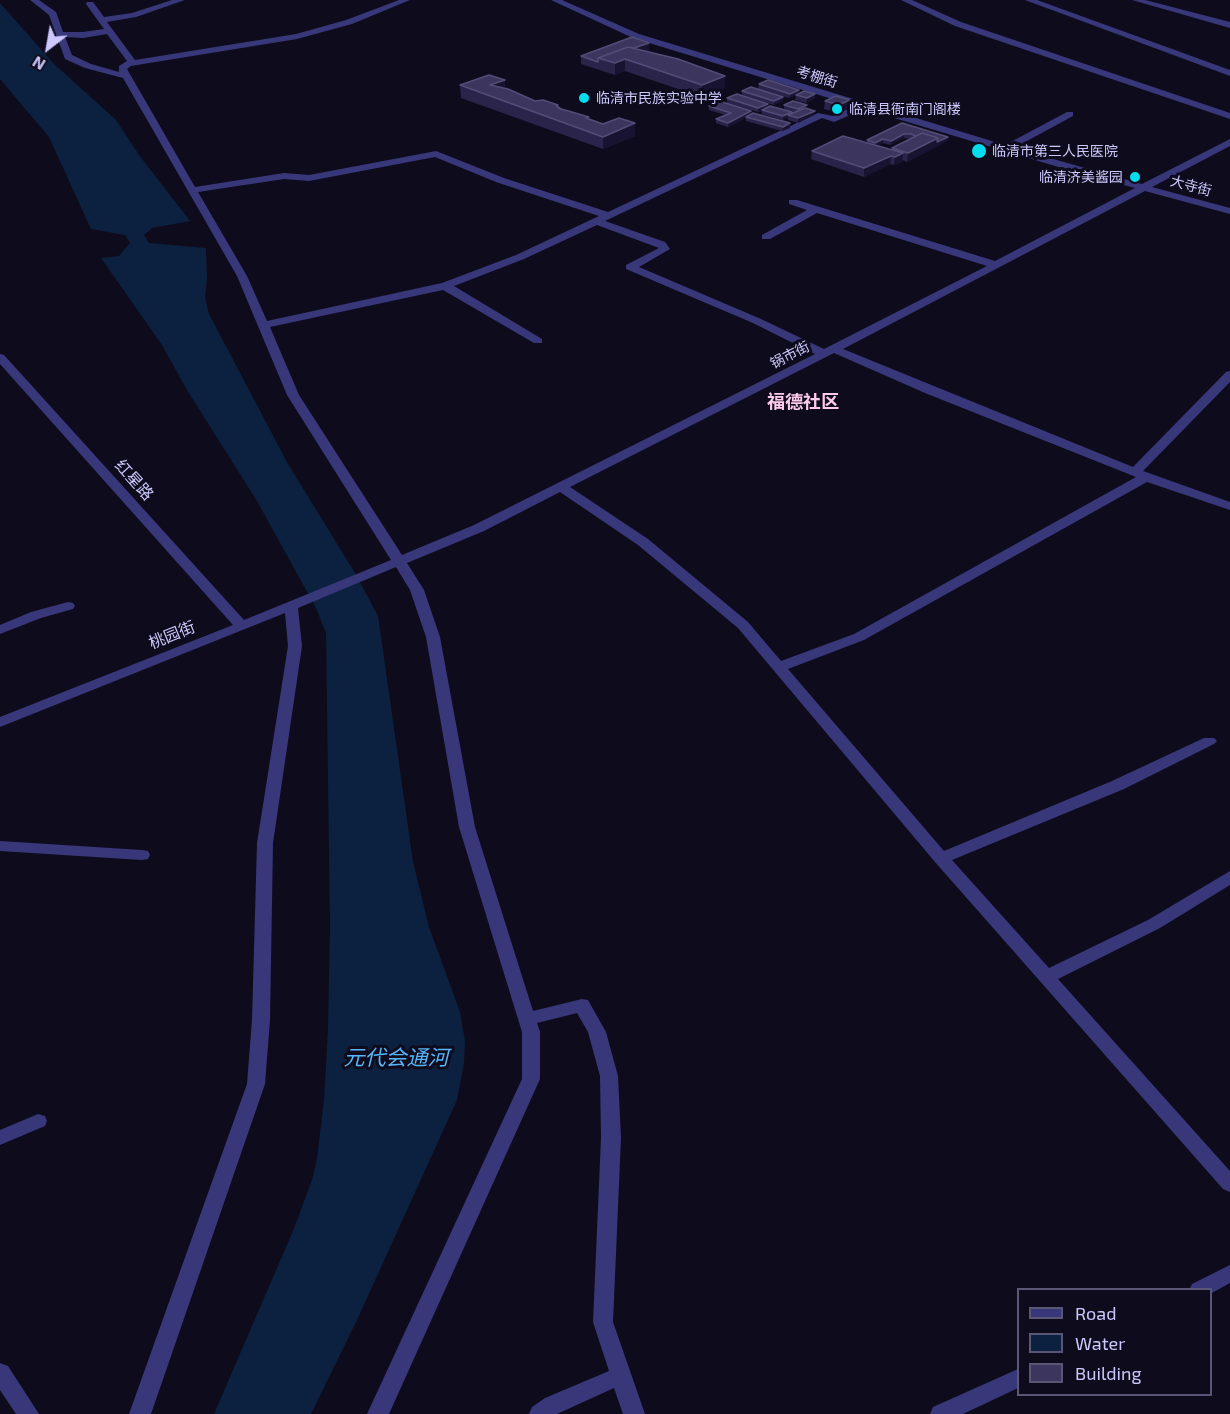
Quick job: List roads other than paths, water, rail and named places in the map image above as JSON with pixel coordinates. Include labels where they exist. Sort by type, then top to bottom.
[{"type":"street","points":[[34,0],[53,14],[68,57],[88,66],[126,76]]},
{"type":"street","points":[[102,20],[133,15],[181,0]]},
{"type":"street","points":[[378,1414],[531,1080],[531,1032],[467,827],[433,637],[417,590],[293,395],[242,276],[122,68],[133,63],[297,36],[349,22],[406,0]]},
{"type":"street","name":"考棚街","points":[[555,0],[636,36],[1145,188]]},
{"type":"street","points":[[905,0],[958,24],[1230,116]]},
{"type":"street","points":[[1029,0],[1230,73]]},
{"type":"street","points":[[1136,0],[1230,25]]},
{"type":"street","points":[[90,4],[133,63]]},
{"type":"street","points":[[60,34],[83,35],[110,31]]},
{"type":"street","points":[[263,325],[445,286],[520,257],[821,115],[834,119],[864,105]]},
{"type":"street","points":[[1006,148],[1070,114]]},
{"type":"street","name":"锅市街","points":[[356,578],[479,528],[829,352],[1230,142]]},
{"type":"street","points":[[192,190],[284,176],[309,178],[436,154],[500,180],[607,215]]},
{"type":"street","name":"大寺街","points":[[1145,188],[1230,211]]},
{"type":"street","points":[[793,202],[996,265]]},
{"type":"street","points":[[766,237],[816,209]]},
{"type":"street","points":[[596,221],[661,244],[665,249],[630,267],[829,352],[1141,475],[1230,506]]},
{"type":"street","points":[[445,286],[538,341]]},
{"type":"street","name":"红星路","points":[[0,357],[242,626]]},
{"type":"street","points":[[779,667],[859,637],[1141,475],[1230,375]]},
{"type":"street","points":[[561,487],[643,542],[743,625],[941,858],[1230,1184]]},
{"type":"street","name":"桃园街","points":[[0,722],[356,578]]},
{"type":"street","points":[[140,1414],[256,1084],[261,1020],[265,843],[295,646],[291,605]]},
{"type":"street","points":[[2,626],[68,606]]},
{"type":"street","points":[[941,858],[1080,802],[1209,741]]},
{"type":"street","points":[[0,846],[142,855]]},
{"type":"street","points":[[1048,976],[1154,924],[1230,877]]},
{"type":"street","points":[[527,1018],[582,1005],[597,1032],[609,1076],[611,1138],[603,1322],[634,1414]]},
{"type":"street","points":[[0,1138],[38,1121]]},
{"type":"street","points":[[1203,1288],[1230,1273]]},
{"type":"street","points":[[0,1372],[28,1414]]},
{"type":"street","points":[[540,1414],[553,1405],[621,1375]]},
{"type":"street","points":[[941,1414],[1017,1378]]},
{"type":"water","name":"元代会通河","points":[[0,3],[53,63],[116,120],[139,155],[190,221],[152,228],[144,235],[149,243],[206,248],[205,297],[209,314],[288,464],[355,573],[378,616],[413,862],[429,927],[460,1012],[465,1041],[464,1063],[457,1100],[357,1320],[311,1414],[214,1414],[293,1231],[312,1180],[317,1159],[324,1100],[328,1030],[330,925],[326,633],[316,608],[257,501],[187,390],[162,345],[101,258],[119,256],[130,243],[125,235],[91,229],[49,137],[0,79]]},
{"type":"place","name":"临清市民族实验中学","points":[[584,98]]},
{"type":"place","name":"临清县衙南门阁楼","points":[[837,109]]},
{"type":"place","name":"临清市第三人民医院","points":[[979,151]]},
{"type":"place","name":"临清济美酱园","points":[[1135,177]]},
{"type":"district","name":"福德社区","points":[[803,402]]}]
